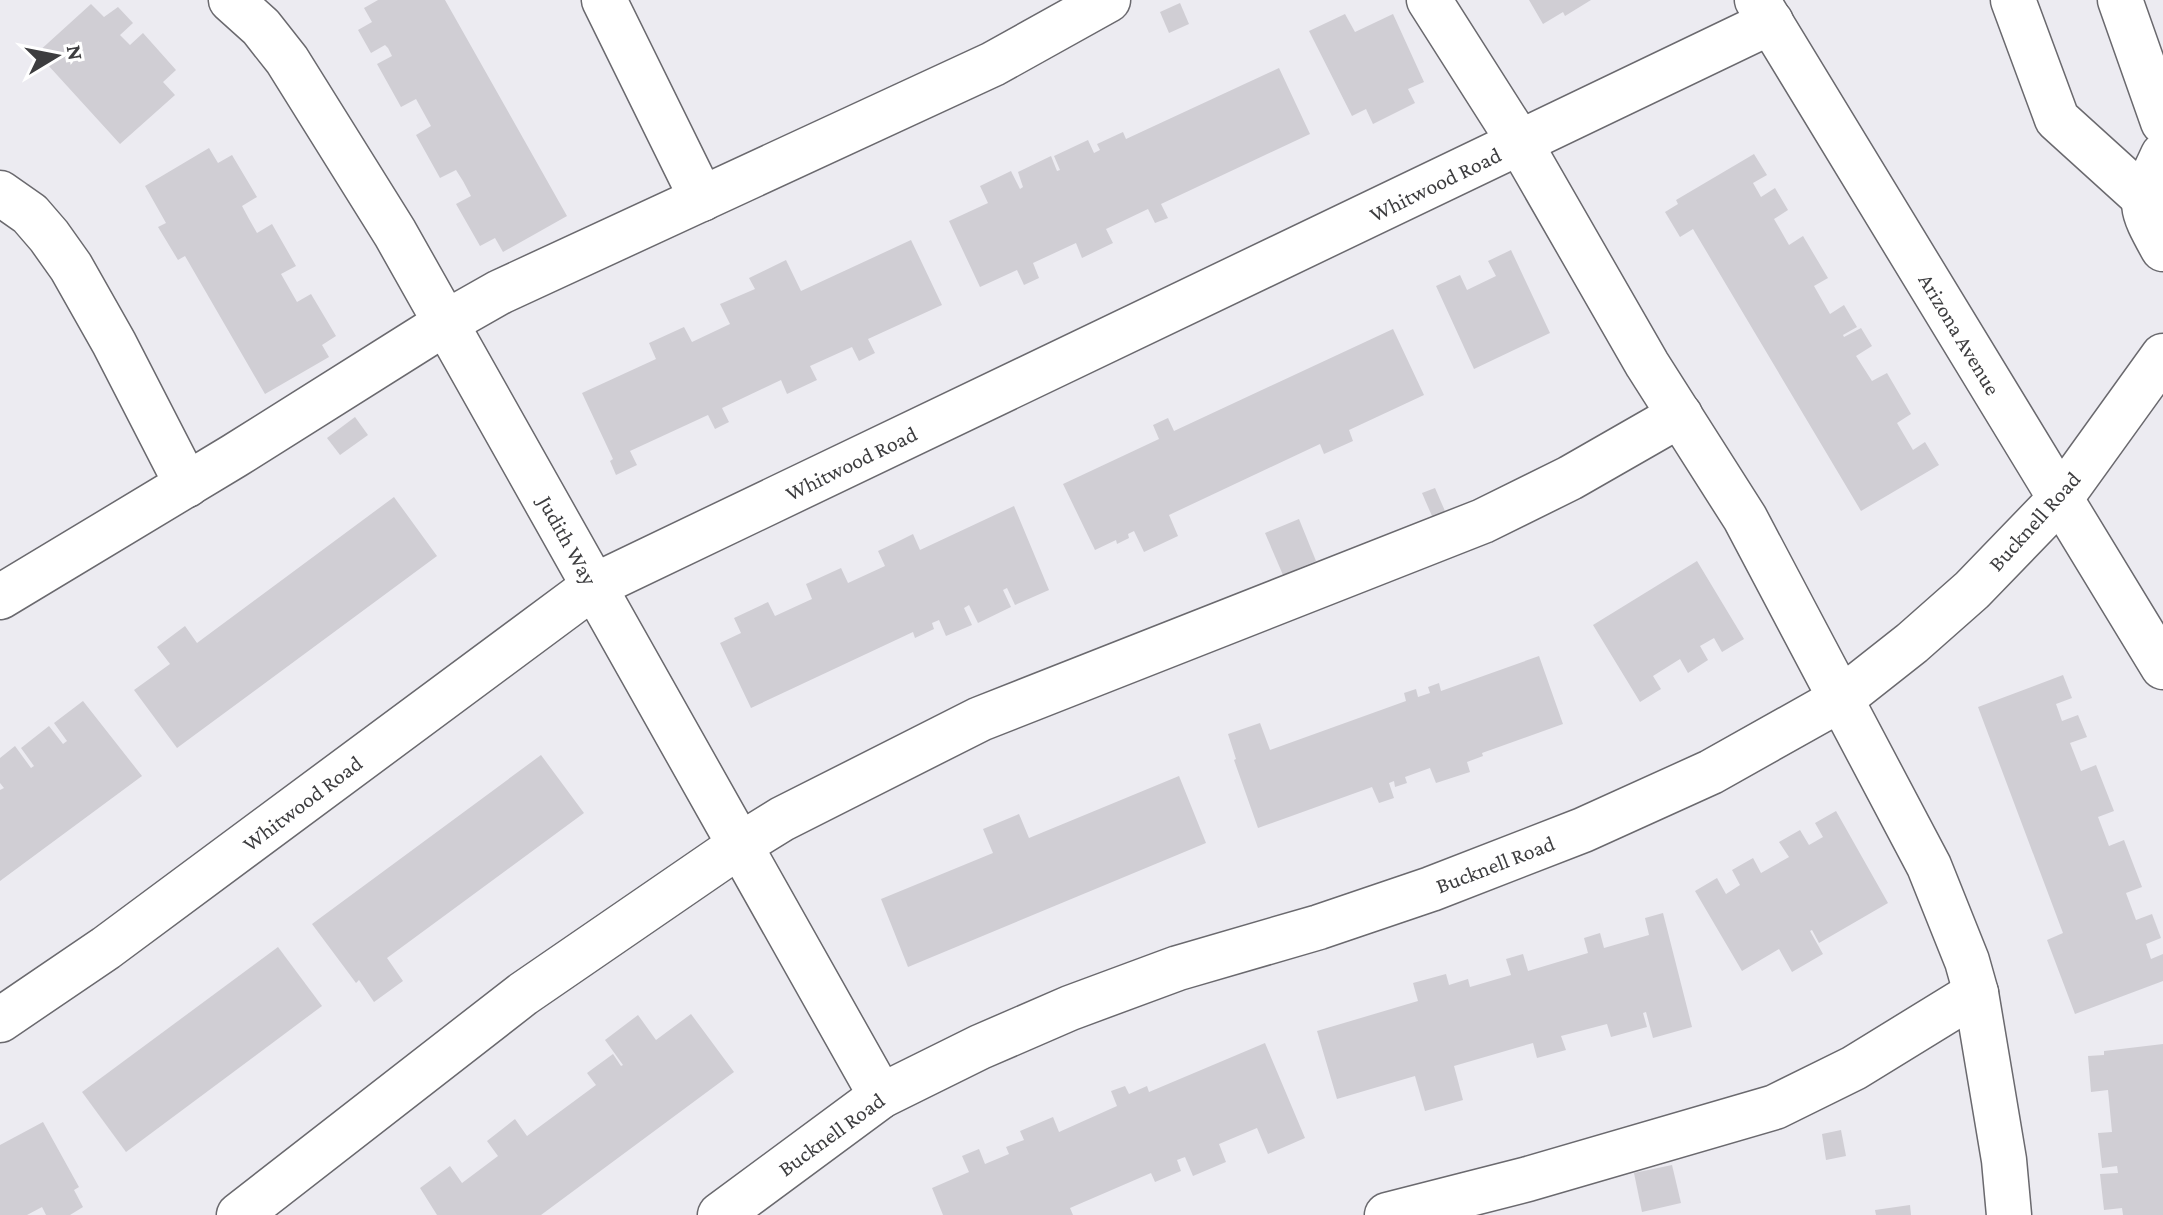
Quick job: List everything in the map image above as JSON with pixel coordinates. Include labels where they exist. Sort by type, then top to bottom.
[{"type":"street","name":"Judith Way","points":[[231,0],[261,27],[287,60],[395,233],[881,1096]]},
{"type":"street","points":[[604,0],[702,199]]},
{"type":"street","points":[[0,597],[500,292],[993,64],[1108,0]]},
{"type":"street","points":[[1429,0],[1520,143],[1647,364],[1745,518],[1929,866],[1967,961],[1976,993],[2004,1160],[2009,1215]]},
{"type":"street","points":[[2013,0],[2057,119],[2143,197]]},
{"type":"street","points":[[2120,0],[2163,122]]},
{"type":"street","name":"Whitwood Road","points":[[0,1020],[119,939],[594,586],[1520,143],[1764,11]]},
{"type":"street","name":"Arizona Avenue","points":[[1764,11],[2163,667]]},
{"type":"street","points":[[2163,155],[2143,197],[2144,214],[2163,249]]},
{"type":"street","points":[[0,193],[30,214],[71,267],[187,485]]},
{"type":"street","name":"Bucknell Road","points":[[720,1215],[881,1096],[1070,1008],[1178,968],[1319,927],[1431,889],[1583,830],[1711,772],[1841,699],[1972,590],[2060,499],[2163,356]]},
{"type":"street","points":[[239,1215],[523,994],[740,845],[827,794],[995,713],[1483,521],[1570,478],[1680,415]]},
{"type":"street","points":[[1387,1215],[1528,1179],[1775,1107],[1854,1068],[1976,993]]},
{"type":"building","points":[[378,0],[445,0],[567,216],[503,252],[495,238],[480,246],[456,204],[471,196],[463,181],[456,170],[440,178],[416,135],[431,126],[416,99],[401,107],[377,64],[392,56],[388,48],[385,45],[371,53],[358,30],[372,22],[364,8]]},
{"type":"building","points":[[1529,0],[1591,0],[1565,16],[1563,12],[1543,24]]},
{"type":"building","points":[[1180,3],[1189,24],[1169,33],[1160,12]]},
{"type":"building","points":[[91,4],[104,17],[118,7],[133,23],[120,35],[130,45],[143,33],[176,70],[163,82],[175,95],[120,144],[37,53]]},
{"type":"building","points":[[1345,14],[1355,32],[1393,14],[1424,82],[1408,89],[1415,103],[1373,124],[1366,109],[1352,116],[1309,31]]},
{"type":"building","points":[[1279,68],[1310,134],[1161,204],[1168,218],[1155,223],[1148,209],[1106,229],[1113,243],[1082,258],[1076,243],[1033,263],[1039,278],[1024,285],[1017,270],[980,287],[949,221],[988,203],[980,186],[1011,171],[1020,189],[1023,187],[1018,172],[1051,156],[1057,171],[1060,170],[1054,156],[1088,140],[1094,153],[1100,150],[1097,144],[1123,132],[1126,139]]},
{"type":"building","points":[[209,148],[218,163],[232,155],[257,197],[242,206],[257,233],[272,224],[296,266],[281,274],[297,302],[311,294],[336,336],[322,345],[329,357],[265,394],[185,256],[178,260],[158,227],[166,223],[145,186]]},
{"type":"building","points":[[1754,154],[1767,175],[1753,183],[1761,197],[1775,188],[1788,210],[1774,219],[1789,245],[1803,236],[1828,278],[1814,286],[1830,314],[1844,305],[1857,327],[1844,337],[1861,328],[1872,346],[1856,356],[1872,381],[1887,373],[1911,414],[1897,423],[1913,450],[1925,442],[1939,465],[1861,511],[1693,229],[1680,237],[1665,212],[1678,204],[1676,200]]},
{"type":"building","points":[[911,240],[942,305],[868,339],[875,353],[859,361],[852,347],[810,366],[817,380],[787,394],[781,380],[722,408],[729,422],[715,429],[708,415],[630,451],[637,465],[616,475],[610,461],[613,459],[582,393],[656,359],[649,343],[684,327],[692,342],[730,324],[720,304],[755,289],[749,278],[786,260],[801,291]]},
{"type":"building","points":[[1511,250],[1550,333],[1474,369],[1436,286],[1460,275],[1467,290],[1496,276],[1488,261]]},
{"type":"building","points":[[1393,329],[1424,395],[1349,430],[1353,441],[1324,454],[1320,444],[1169,515],[1178,536],[1144,552],[1134,531],[1128,534],[1129,538],[1117,544],[1116,540],[1095,550],[1063,484],[1159,439],[1153,425],[1168,418],[1174,431]]},
{"type":"building","points":[[355,417],[368,435],[340,455],[327,438]]},
{"type":"building","points":[[1435,488],[1448,518],[1435,523],[1422,493]]},
{"type":"building","points":[[394,497],[437,556],[177,748],[134,690],[170,664],[157,647],[185,626],[197,643]]},
{"type":"building","points":[[1014,506],[1049,590],[1015,605],[1007,588],[1003,590],[1011,607],[978,623],[969,605],[964,608],[972,625],[946,636],[939,620],[932,623],[934,629],[915,638],[913,632],[751,708],[720,643],[741,633],[734,618],[768,602],[775,616],[812,599],[806,584],[841,568],[848,583],[885,566],[878,551],[913,534],[920,550]]},
{"type":"building","points":[[1299,519],[1316,561],[1283,575],[1265,533]]},
{"type":"building","points":[[1697,561],[1744,639],[1722,652],[1714,638],[1700,646],[1708,660],[1688,673],[1680,659],[1653,676],[1661,689],[1640,702],[1593,625]]},
{"type":"building","points":[[1539,656],[1563,724],[1482,753],[1483,756],[1467,762],[1470,772],[1436,783],[1430,768],[1405,777],[1407,783],[1395,787],[1394,781],[1389,783],[1394,798],[1379,803],[1372,787],[1258,828],[1228,734],[1260,723],[1270,750],[1406,701],[1404,693],[1416,689],[1418,697],[1430,693],[1428,687],[1439,683],[1441,691]]},
{"type":"building","points":[[2063,675],[2072,698],[2056,704],[2062,721],[2078,715],[2087,737],[2070,743],[2081,771],[2096,765],[2114,811],[2098,817],[2109,846],[2124,840],[2142,887],[2126,893],[2136,920],[2152,914],[2161,938],[2146,944],[2151,959],[2163,954],[2163,981],[2075,1014],[2047,940],[2063,933],[1978,707]]},
{"type":"building","points":[[83,701],[142,776],[0,881],[0,790],[4,788],[0,783],[0,758],[15,746],[31,768],[34,766],[21,748],[49,726],[63,744],[67,741],[54,723]]},
{"type":"building","points":[[541,755],[584,813],[387,958],[403,981],[374,1002],[312,924]]},
{"type":"building","points":[[1179,776],[1206,843],[908,967],[881,899],[993,853],[983,829],[1019,814],[1029,838]]},
{"type":"building","points":[[1836,811],[1888,903],[1819,943],[1810,931],[1823,954],[1792,972],[1779,949],[1742,971],[1695,891],[1717,878],[1726,894],[1740,885],[1732,870],[1753,858],[1761,873],[1789,857],[1779,842],[1800,830],[1809,845],[1823,837],[1815,823]]},
{"type":"building","points":[[1663,913],[1692,1027],[1653,1038],[1646,1012],[1643,1013],[1647,1027],[1611,1037],[1607,1024],[1561,1036],[1566,1050],[1537,1058],[1533,1043],[1454,1066],[1463,1100],[1425,1111],[1415,1076],[1337,1099],[1317,1031],[1418,1001],[1413,983],[1446,974],[1449,985],[1468,979],[1470,987],[1511,975],[1506,959],[1523,954],[1528,971],[1588,953],[1584,938],[1600,933],[1604,948],[1649,935],[1645,918]]},
{"type":"building","points":[[278,947],[322,1006],[126,1152],[82,1092]]},
{"type":"building","points":[[691,1014],[734,1072],[541,1215],[437,1215],[420,1188],[450,1166],[462,1183],[498,1156],[487,1141],[515,1119],[527,1136],[596,1085],[587,1073],[613,1054],[623,1065],[605,1040],[638,1015],[656,1040]]},
{"type":"building","points":[[1265,1043],[1305,1138],[1268,1154],[1257,1128],[1219,1144],[1226,1162],[1193,1176],[1185,1157],[1177,1160],[1181,1171],[1155,1182],[1151,1173],[1070,1208],[1073,1215],[943,1215],[932,1188],[969,1172],[962,1156],[979,1149],[985,1164],[1009,1154],[1006,1147],[1024,1140],[1020,1131],[1053,1117],[1059,1132],[1117,1106],[1111,1091],[1125,1086],[1129,1094],[1147,1086],[1149,1092]]},
{"type":"building","points":[[2163,1044],[2163,1215],[2123,1215],[2122,1208],[2104,1210],[2100,1174],[2118,1173],[2117,1166],[2102,1168],[2098,1133],[2112,1132],[2108,1090],[2091,1092],[2088,1056],[2104,1055],[2104,1051]]},
{"type":"building","points":[[43,1122],[79,1187],[74,1190],[83,1207],[70,1215],[46,1215],[42,1207],[27,1215],[0,1215],[0,1145]]},
{"type":"building","points":[[1841,1130],[1846,1156],[1826,1160],[1822,1134]]},
{"type":"building","points":[[1672,1165],[1681,1203],[1642,1212],[1634,1173]]},
{"type":"building","points":[[1910,1205],[1911,1215],[1876,1215],[1875,1210]]}]
